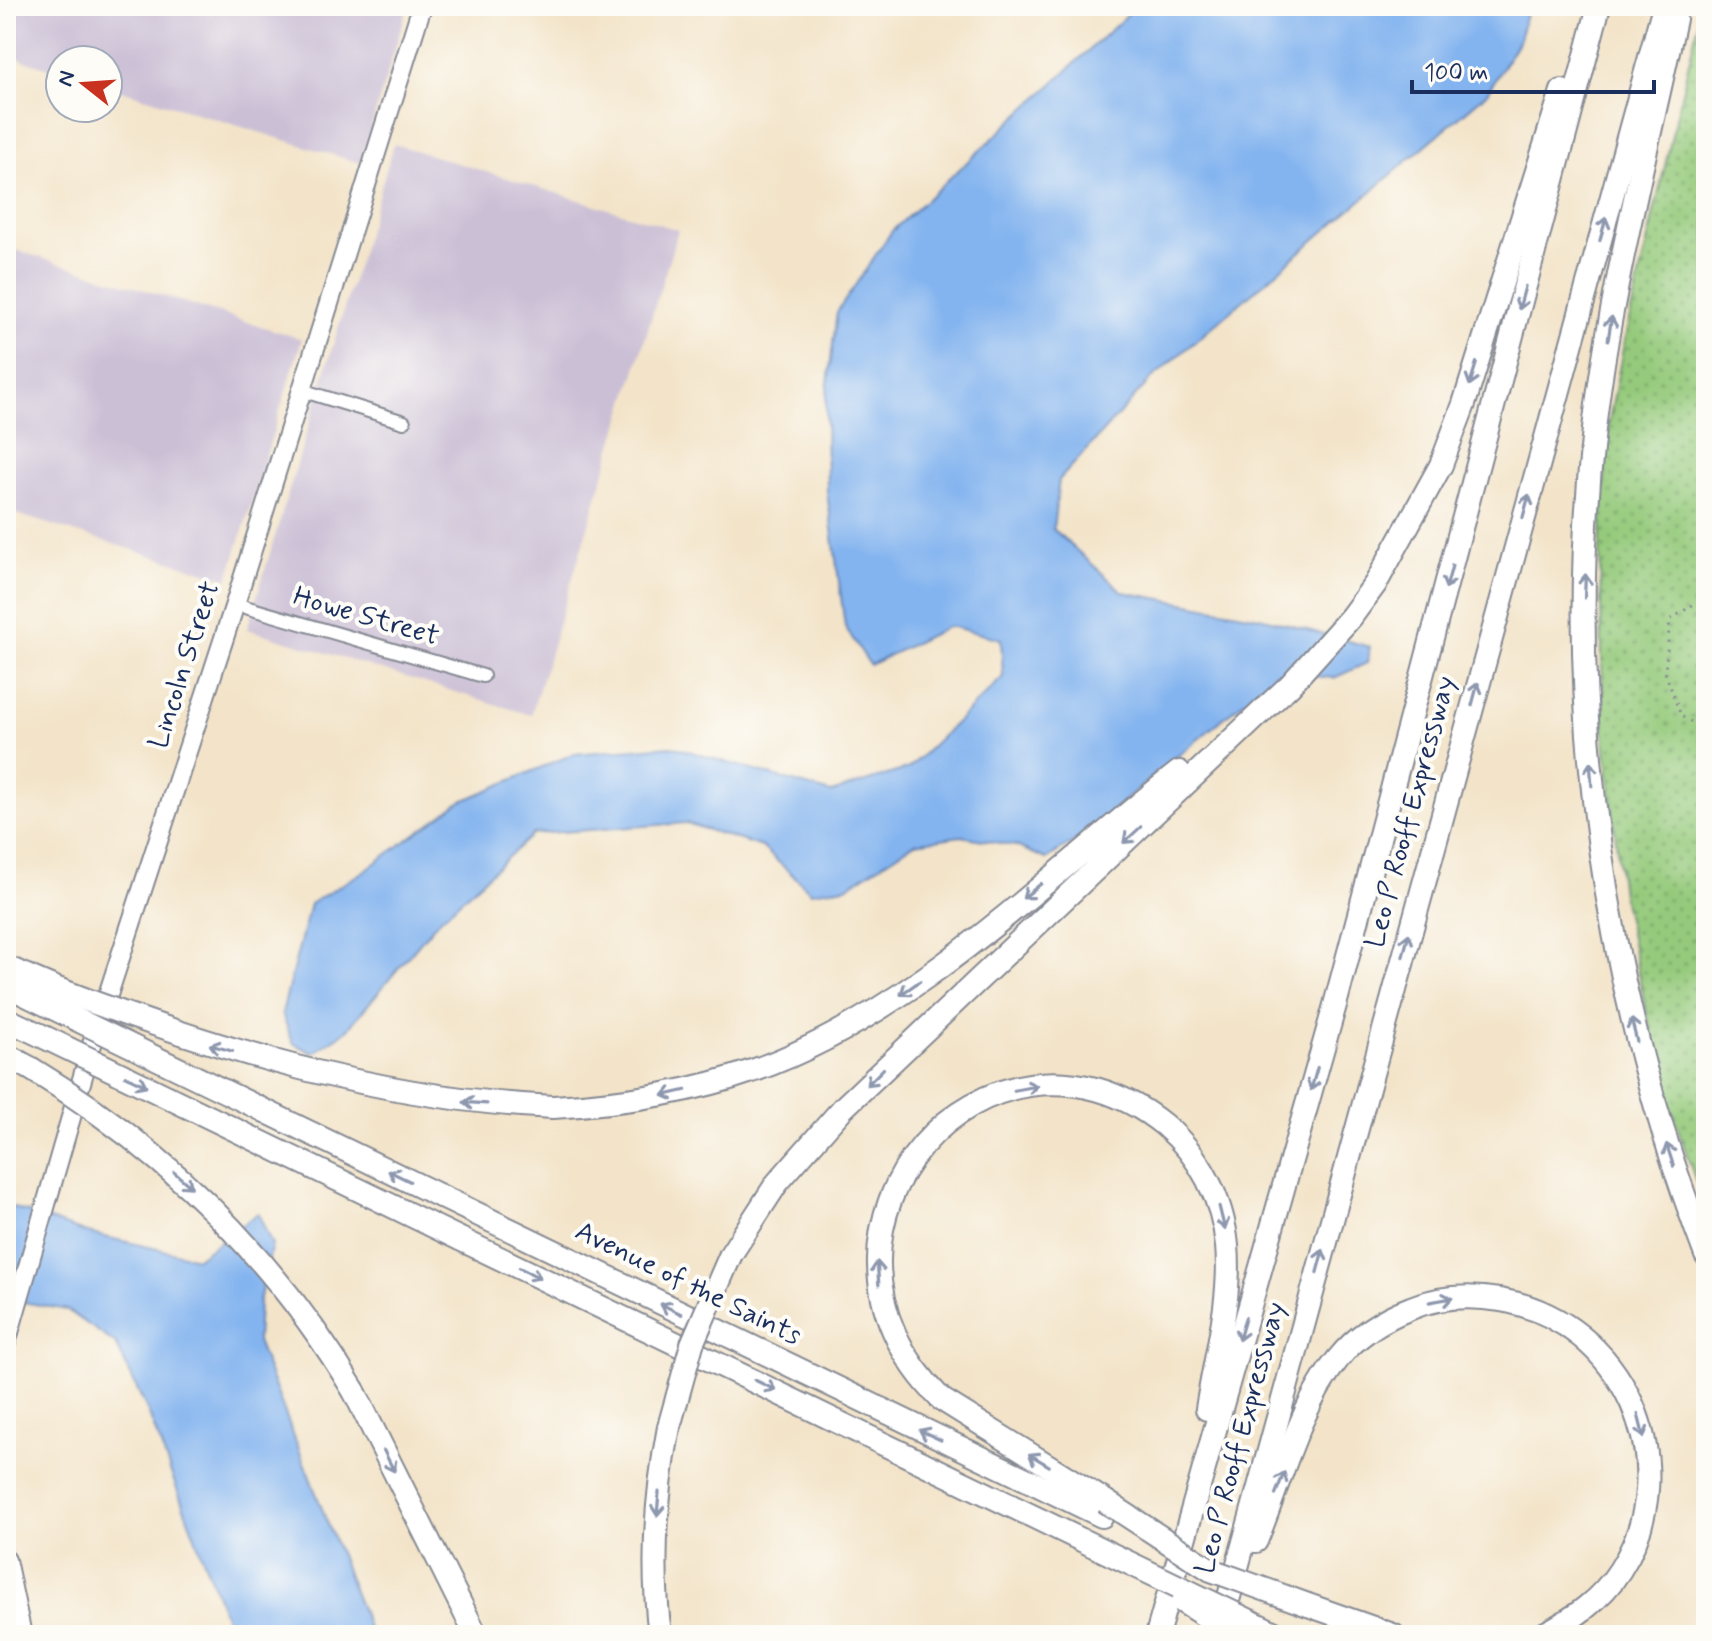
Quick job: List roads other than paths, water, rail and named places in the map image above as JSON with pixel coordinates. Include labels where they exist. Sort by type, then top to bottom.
[{"type":"highway","points":[[660,1635],[655,1579],[656,1524],[669,1427],[692,1344],[731,1254],[769,1193],[800,1155],[890,1061],[1290,685],[1351,617],[1376,583],[1441,465],[1464,404],[1589,6]]},
{"type":"highway","name":"Leo P Rooff Expressway","points":[[1157,1635],[1335,1005],[1599,6]]},
{"type":"highway","name":"Leo P Rooff Expressway","points":[[1223,1635],[1386,1020],[1664,6]]},
{"type":"highway","points":[[1677,6],[1616,290],[1599,393],[1586,540],[1584,664],[1592,794],[1611,931],[1654,1105],[1706,1255]]},
{"type":"highway","points":[[6,967],[52,997],[315,1074],[457,1102],[553,1107],[669,1094],[755,1070],[847,1028],[935,971],[1290,685]]},
{"type":"highway","name":"Avenue of the Saints","points":[[6,985],[52,997],[469,1210],[1103,1508]]},
{"type":"highway","name":"Avenue of the Saints","points":[[6,1019],[1279,1635]]},
{"type":"highway","points":[[6,1055],[105,1116],[195,1191],[276,1276],[354,1391],[476,1635]]},
{"type":"highway","points":[[1191,1510],[1228,1273],[1227,1246],[1217,1200],[1187,1147],[1155,1118],[1099,1090],[1036,1085],[1000,1094],[963,1110],[918,1149],[895,1183],[882,1220],[878,1243],[878,1283],[896,1341],[915,1371],[941,1399],[1103,1508],[1211,1570],[1306,1611],[1393,1635]]},
{"type":"highway","points":[[1094,1546],[1223,1635],[1306,1414],[1322,1381],[1339,1358],[1357,1338],[1398,1313],[1445,1298],[1470,1296],[1519,1303],[1584,1336],[1629,1394],[1646,1444],[1646,1505],[1639,1531],[1625,1561],[1600,1596],[1581,1612],[1542,1635]]},
{"type":"highway","points":[[1306,1611],[1344,1635]]},
{"type":"main road","name":"Lincoln Street","points":[[8,1334],[102,1012],[235,604],[422,6]]},
{"type":"main road","points":[[6,1560],[22,1635]]},
{"type":"street","points":[[301,390],[404,422]]},
{"type":"street","name":"Howe Street","points":[[235,604],[483,676]]},
{"type":"water","points":[[1137,6],[1528,6],[1519,40],[1487,93],[1151,379],[1059,480],[1053,529],[1123,592],[1260,617],[1370,647],[1367,663],[1334,678],[1278,673],[1078,839],[1046,859],[1016,846],[961,836],[915,843],[846,887],[811,892],[762,847],[686,823],[533,834],[436,923],[346,1031],[313,1053],[293,1043],[282,1013],[310,904],[364,871],[460,802],[573,754],[671,746],[831,793],[909,768],[1003,677],[1001,639],[949,626],[870,665],[845,627],[827,492],[826,399],[837,312],[892,231]]},
{"type":"water","points":[[6,1205],[87,1233],[197,1258],[258,1213],[272,1245],[259,1302],[257,1341],[371,1635],[232,1635],[148,1412],[116,1344],[67,1310],[6,1299]]}]
